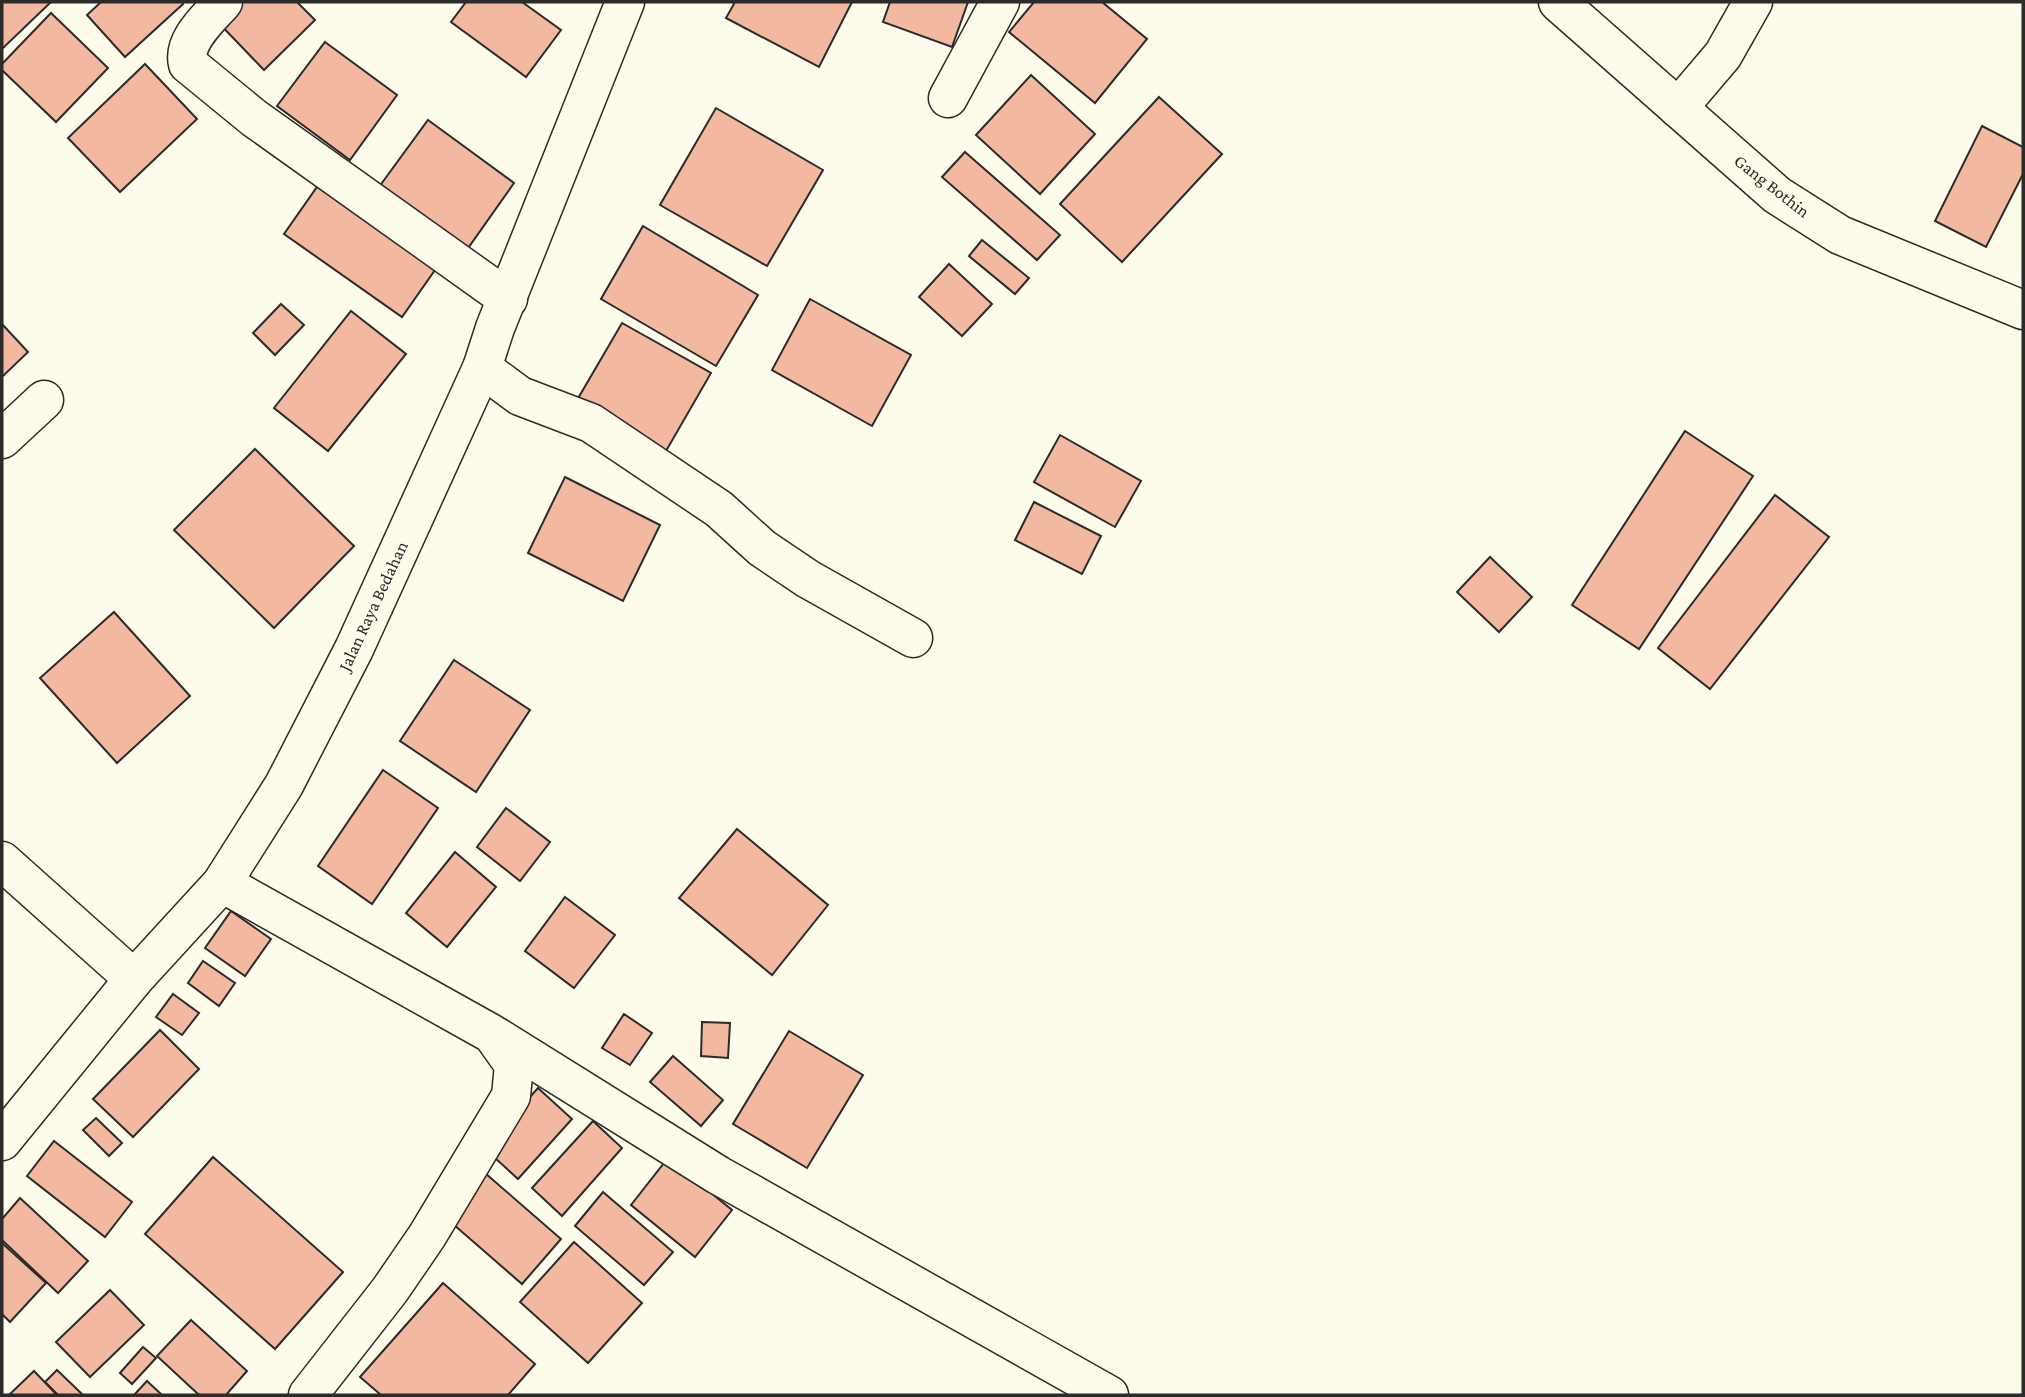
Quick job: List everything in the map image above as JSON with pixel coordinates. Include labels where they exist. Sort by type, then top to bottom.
[{"type":"street","points":[[223,2],[194,37],[186,54],[188,64],[254,118],[508,299]]},
{"type":"street","name":"Jalan Raya Bedahan","points":[[2,1141],[134,979],[222,883],[284,785],[354,649],[482,368],[625,2]]},
{"type":"street","points":[[948,98],[1000,2]]},
{"type":"street","name":"Gang Bothin","points":[[1558,2],[1777,195],[1840,235],[2023,310]]},
{"type":"street","points":[[1678,108],[1723,55],[1753,2]]},
{"type":"street","points":[[482,368],[520,396],[591,423],[719,509],[744,534],[779,559],[913,638]]},
{"type":"street","points":[[2,439],[44,400]]},
{"type":"street","points":[[2,861],[134,979]]},
{"type":"street","points":[[222,883],[492,1034],[719,1175],[1108,1395]]},
{"type":"street","points":[[308,1395],[390,1290],[427,1236],[511,1096],[514,1065],[492,1034]]},
{"type":"building","points":[[2,2],[51,2],[2,49]]},
{"type":"building","points":[[101,2],[183,4],[125,57],[87,15]]},
{"type":"building","points":[[229,2],[297,2],[315,20],[264,70],[213,17]]},
{"type":"building","points":[[466,2],[522,2],[561,30],[526,77],[451,22]]},
{"type":"building","points":[[735,2],[852,2],[819,67],[726,18]]},
{"type":"building","points":[[890,2],[968,2],[952,47],[883,22]]},
{"type":"building","points":[[1034,2],[1102,2],[1147,39],[1095,103],[1009,32]]},
{"type":"building","points":[[51,13],[108,68],[56,122],[2,70],[2,64]]},
{"type":"building","points":[[325,42],[397,95],[350,160],[277,106]]},
{"type":"building","points":[[145,64],[197,119],[120,192],[68,138]]},
{"type":"building","points":[[1031,75],[1095,134],[1040,194],[976,135]]},
{"type":"building","points":[[1159,97],[1222,154],[1122,262],[1060,204]]},
{"type":"building","points":[[716,108],[823,170],[767,266],[660,205]]},
{"type":"building","points":[[428,120],[514,183],[466,251],[379,187]]},
{"type":"building","points":[[1982,126],[2023,147],[2023,174],[1986,247],[1935,221]]},
{"type":"building","points":[[965,152],[1060,235],[1037,260],[942,177]]},
{"type":"building","points":[[324,177],[442,260],[402,317],[284,234]]},
{"type":"building","points":[[643,226],[758,295],[716,366],[601,299]]},
{"type":"building","points":[[982,240],[1029,278],[1015,294],[969,256]]},
{"type":"building","points":[[949,264],[992,304],[962,336],[919,297]]},
{"type":"building","points":[[810,299],[911,355],[872,426],[772,370]]},
{"type":"building","points":[[281,304],[304,325],[275,355],[253,333]]},
{"type":"building","points":[[351,311],[406,354],[328,451],[274,408]]},
{"type":"building","points":[[622,323],[711,373],[662,458],[573,407]]},
{"type":"building","points":[[2,324],[28,352],[2,377]]},
{"type":"building","points":[[1685,431],[1753,476],[1639,649],[1572,605]]},
{"type":"building","points":[[1060,435],[1141,481],[1115,527],[1034,482]]},
{"type":"building","points":[[255,449],[354,546],[274,628],[174,530]]},
{"type":"building","points":[[565,477],[660,525],[623,601],[528,553]]},
{"type":"building","points":[[1775,495],[1829,537],[1710,689],[1658,648]]},
{"type":"building","points":[[1034,502],[1101,536],[1082,574],[1015,540]]},
{"type":"building","points":[[1490,557],[1532,597],[1499,632],[1457,592]]},
{"type":"building","points":[[114,612],[190,696],[117,763],[40,678]]},
{"type":"building","points":[[454,660],[530,710],[476,792],[400,741]]},
{"type":"building","points":[[383,770],[438,808],[372,904],[318,866]]},
{"type":"building","points":[[506,808],[550,842],[520,881],[477,847]]},
{"type":"building","points":[[737,829],[828,905],[772,975],[679,898]]},
{"type":"building","points":[[455,852],[496,887],[447,947],[406,913]]},
{"type":"building","points":[[565,897],[615,935],[574,988],[525,951]]},
{"type":"building","points":[[231,911],[271,939],[245,976],[205,948]]},
{"type":"building","points":[[203,961],[235,983],[219,1006],[188,983]]},
{"type":"building","points":[[173,994],[199,1013],[182,1035],[156,1017]]},
{"type":"building","points":[[624,1014],[652,1033],[630,1065],[602,1048]]},
{"type":"building","points":[[702,1022],[730,1023],[728,1058],[701,1056]]},
{"type":"building","points":[[160,1030],[199,1069],[133,1137],[93,1099]]},
{"type":"building","points":[[789,1031],[863,1075],[807,1168],[733,1124]]},
{"type":"building","points":[[673,1056],[723,1100],[701,1126],[650,1082]]},
{"type":"building","points":[[538,1088],[572,1119],[518,1179],[484,1148]]},
{"type":"building","points":[[96,1118],[122,1143],[109,1156],[83,1130]]},
{"type":"building","points":[[593,1121],[622,1148],[562,1216],[532,1188]]},
{"type":"building","points":[[54,1141],[132,1202],[105,1237],[27,1176]]},
{"type":"building","points":[[213,1157],[343,1272],[275,1349],[145,1234]]},
{"type":"building","points":[[668,1158],[732,1210],[695,1257],[631,1205]]},
{"type":"building","points":[[485,1173],[561,1239],[522,1284],[446,1218]]},
{"type":"building","points":[[603,1192],[673,1252],[644,1285],[575,1226]]},
{"type":"building","points":[[20,1198],[88,1261],[58,1293],[2,1240],[2,1219]]},
{"type":"building","points":[[574,1242],[642,1303],[588,1363],[520,1302]]},
{"type":"building","points":[[2,1243],[46,1283],[10,1322],[2,1314]]},
{"type":"building","points":[[443,1283],[535,1364],[508,1395],[381,1395],[360,1377]]},
{"type":"building","points":[[110,1290],[144,1325],[90,1377],[56,1342]]},
{"type":"building","points":[[191,1320],[247,1371],[226,1395],[199,1395],[157,1356]]},
{"type":"building","points":[[143,1347],[156,1358],[132,1384],[120,1373]]},
{"type":"building","points":[[57,1370],[83,1395],[58,1395],[45,1382]]},
{"type":"building","points":[[34,1371],[57,1395],[9,1395]]},
{"type":"building","points":[[147,1381],[162,1395],[134,1395]]}]
